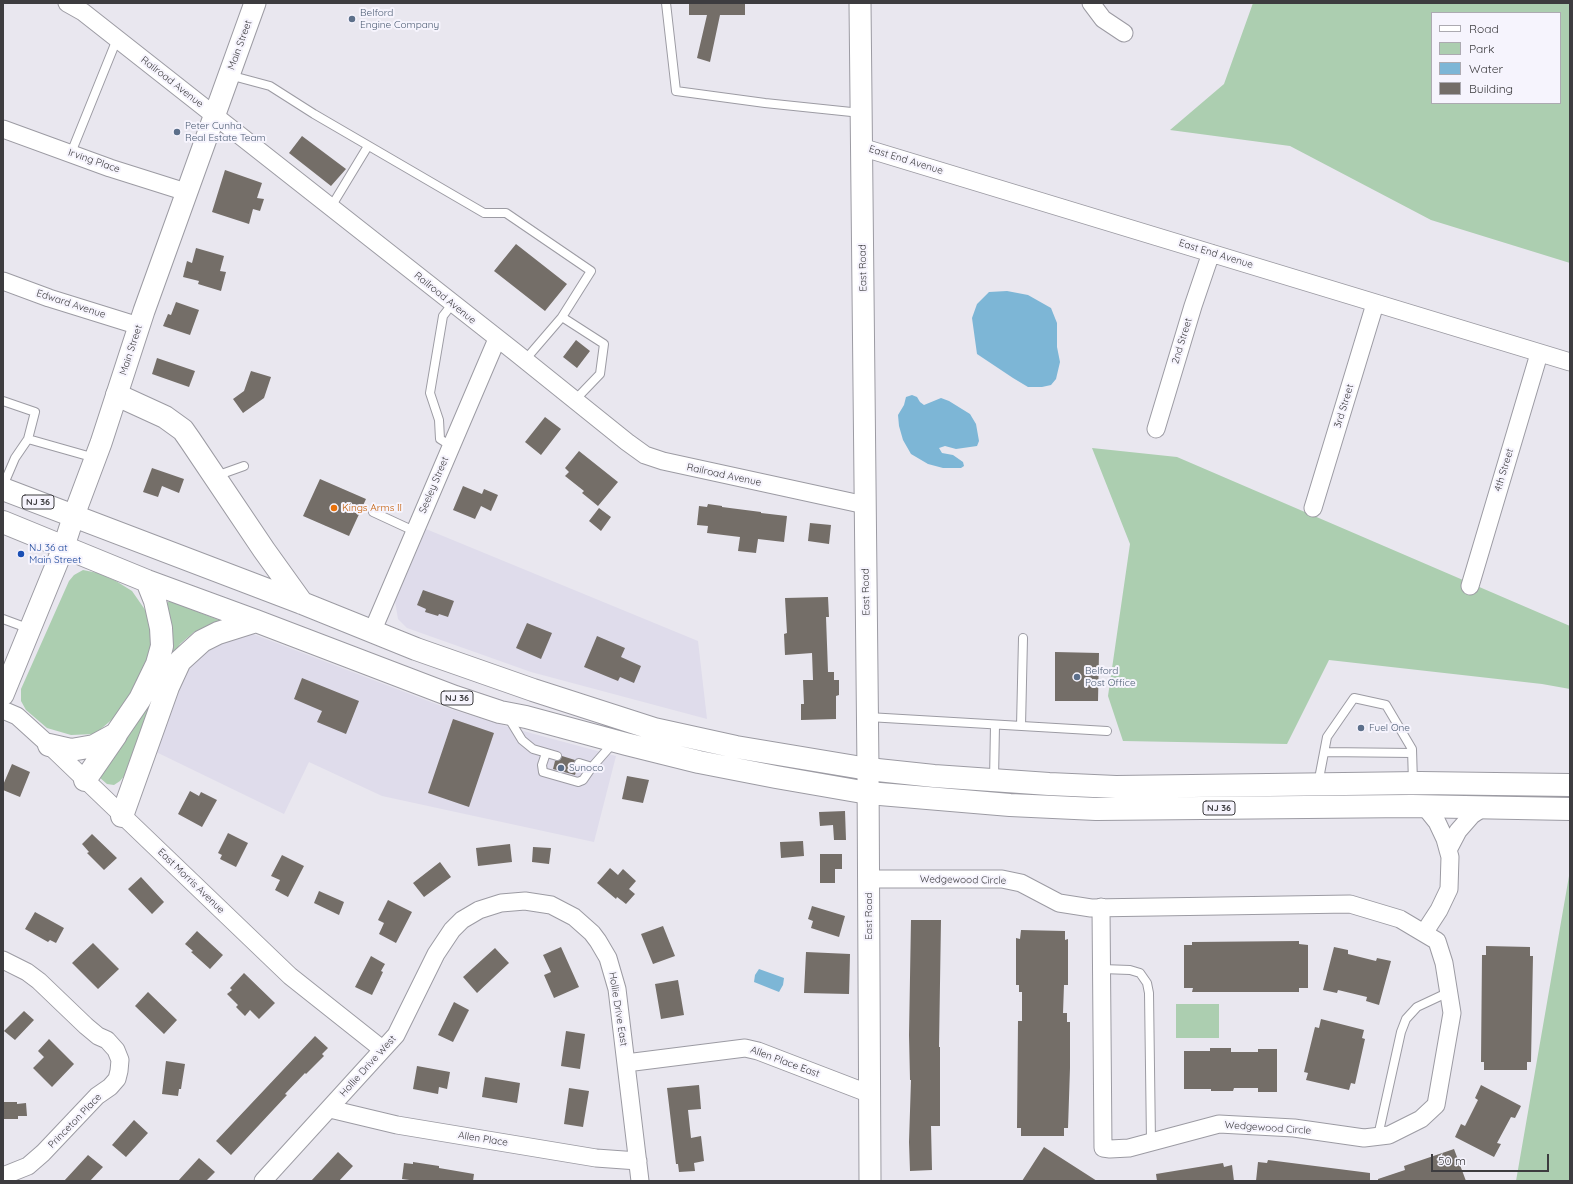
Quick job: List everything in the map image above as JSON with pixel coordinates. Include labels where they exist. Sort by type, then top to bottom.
[{"type":"highway","points":[[117,395],[165,417],[183,430],[264,550],[302,603]]},
{"type":"highway","name":"NJ 36","points":[[3,487],[302,603],[372,632],[533,690],[654,729],[736,747],[868,769],[934,776],[1116,787],[1413,783],[1570,785]]},
{"type":"highway","name":"NJ 36","points":[[3,522],[147,581],[455,697],[505,713],[526,717],[614,741],[706,763],[776,777],[868,793],[1010,805],[1096,809],[1426,807],[1570,809]]},
{"type":"highway","points":[[85,780],[140,699],[156,664],[162,646],[161,628],[155,601],[147,581]]},
{"type":"highway","points":[[122,816],[168,687],[180,661],[202,641],[218,633],[256,621]]},
{"type":"highway","points":[[49,745],[72,750],[94,746],[116,734]]},
{"type":"street","name":"Railroad Avenue","points":[[67,3],[83,12],[117,38],[645,455],[663,461],[865,505]]},
{"type":"street","name":"Main Street","points":[[4,688],[64,546],[96,458],[139,326],[186,192],[255,3]]},
{"type":"street","name":"East Road","points":[[860,3],[868,717],[870,1181]]},
{"type":"street","points":[[1091,3],[1102,19],[1124,33]]},
{"type":"street","name":"Irving Place","points":[[3,129],[110,168],[186,192]]},
{"type":"street","name":"East End Avenue","points":[[861,146],[1539,354],[1570,362]]},
{"type":"street","name":"2nd Street","points":[[1156,430],[1193,306],[1211,253]]},
{"type":"street","name":"Edward Avenue","points":[[3,281],[49,298],[139,326]]},
{"type":"street","name":"3rd Street","points":[[1313,508],[1375,304]]},
{"type":"street","name":"Seeley Street","points":[[372,632],[497,339]]},
{"type":"street","name":"4th Street","points":[[1470,586],[1539,354]]},
{"type":"street","name":"East Morris Avenue","points":[[3,710],[16,716],[49,745],[290,976],[382,1049]]},
{"type":"street","points":[[1424,933],[1439,910],[1449,889],[1450,857],[1446,839],[1437,822],[1426,807]]},
{"type":"street","points":[[1448,850],[1458,831],[1472,815],[1481,808]]},
{"type":"street","name":"Wedgewood Circle","points":[[868,879],[1002,879],[1021,884],[1059,903],[1091,908],[1101,907],[1350,904],[1400,919],[1437,941],[1444,963],[1450,992],[1452,1013],[1436,1105],[1421,1119],[1389,1135],[1364,1138],[1294,1128],[1219,1124],[1129,1148],[1103,1148],[1101,907]]},
{"type":"street","name":"Hollie Drive East","points":[[487,908],[509,902],[525,901],[551,905],[574,917],[592,933],[608,958],[614,974],[640,1181]]},
{"type":"street","name":"Hollie Drive West","points":[[263,1181],[330,1109],[396,1034],[446,937],[462,920],[487,908]]},
{"type":"street","name":"Princeton Place","points":[[3,960],[27,972],[39,981],[86,1026],[98,1036],[107,1040],[116,1050],[120,1060],[117,1080],[97,1096],[44,1153],[28,1166],[3,1176]]},
{"type":"street","name":"Allen Place East","points":[[626,1062],[745,1048],[758,1051],[870,1094]]},
{"type":"street","name":"Allen Place","points":[[330,1109],[397,1125],[596,1158],[638,1160]]},
{"type":"lane","points":[[666,3],[676,90],[780,105],[861,113]]},
{"type":"lane","points":[[71,153],[117,38]]},
{"type":"lane","points":[[229,74],[270,86],[484,214],[506,213],[591,271],[562,317],[525,360]]},
{"type":"lane","points":[[331,207],[368,146]]},
{"type":"lane","points":[[451,446],[440,439],[439,420],[430,393],[443,316],[453,303]]},
{"type":"lane","points":[[562,317],[604,344],[600,374],[575,400]]},
{"type":"lane","points":[[3,401],[35,412],[28,438],[15,458],[3,487]]},
{"type":"lane","points":[[28,438],[96,458]]},
{"type":"lane","points":[[215,477],[244,466]]},
{"type":"lane","points":[[373,512],[414,531]]},
{"type":"lane","points":[[3,619],[30,629]]},
{"type":"lane","points":[[1021,726],[1023,638]]},
{"type":"lane","points":[[1318,784],[1327,737],[1354,698],[1386,705],[1412,749],[1413,783]]},
{"type":"lane","points":[[505,713],[522,740],[533,749],[557,756]]},
{"type":"lane","points":[[868,717],[1107,731]]},
{"type":"lane","points":[[994,780],[995,725]]},
{"type":"lane","points":[[546,754],[542,765],[543,772],[578,782],[583,780],[614,741]]},
{"type":"lane","points":[[1325,752],[1412,753]]},
{"type":"lane","points":[[579,763],[592,767]]},
{"type":"lane","points":[[1102,969],[1130,970],[1140,973],[1147,983],[1149,993],[1150,1142]]},
{"type":"lane","points":[[1378,1136],[1406,1019],[1417,1007],[1450,992]]},
{"type":"shaded area","points":[[426,529],[698,641],[707,719],[531,672],[407,628],[398,619],[395,601]]},
{"type":"shaded area","points":[[253,634],[444,707],[512,728],[616,756],[594,842],[382,796],[309,762],[284,814],[154,751],[187,663],[229,636]]},
{"type":"green space","points":[[1253,3],[1570,3],[1570,263],[1431,220],[1290,146],[1170,130],[1224,84]]},
{"type":"green space","points":[[1092,448],[1177,457],[1570,626],[1570,689],[1542,684],[1329,660],[1287,744],[1123,741],[1108,696],[1130,544]]},
{"type":"green space","points":[[83,570],[98,573],[116,581],[132,591],[148,614],[152,627],[152,655],[122,711],[95,734],[71,735],[47,728],[26,710],[21,701],[21,689],[69,581],[74,575]]},
{"type":"green space","points":[[170,601],[224,622],[194,632],[180,644],[171,658],[166,603]]},
{"type":"green space","points":[[158,688],[125,775],[114,785],[107,784],[99,777]]},
{"type":"green space","points":[[1570,875],[1570,1181],[1516,1181],[1569,876]]},
{"type":"green space","points":[[1176,1004],[1219,1004],[1219,1038],[1176,1038]]},
{"type":"water","points":[[1007,291],[1028,295],[1051,308],[1057,323],[1057,347],[1060,362],[1056,379],[1051,385],[1042,387],[1028,387],[977,354],[972,318],[977,304],[989,292]]},
{"type":"water","points":[[912,395],[917,397],[924,405],[941,398],[949,401],[970,414],[976,424],[979,441],[977,446],[956,449],[945,446],[939,448],[942,453],[953,455],[963,462],[964,466],[961,468],[943,468],[928,464],[911,454],[903,440],[898,415],[904,405],[906,397]]},
{"type":"water","points":[[759,969],[784,978],[783,985],[779,992],[754,982],[755,975]]},
{"type":"building","points":[[689,3],[745,3],[745,15],[720,15],[710,62],[697,58],[707,15],[689,15]]},
{"type":"building","points":[[302,136],[346,169],[331,186],[289,153]]},
{"type":"building","points":[[225,170],[262,183],[257,198],[264,199],[260,211],[253,209],[249,224],[212,212]]},
{"type":"building","points":[[516,244],[567,284],[545,311],[494,271]]},
{"type":"building","points":[[196,248],[224,256],[220,271],[226,272],[221,291],[198,284],[199,281],[183,277],[187,261],[192,263]]},
{"type":"building","points":[[176,302],[199,310],[190,335],[163,326],[168,314],[171,315]]},
{"type":"building","points":[[576,340],[590,351],[577,368],[563,357]]},
{"type":"building","points":[[157,358],[195,371],[189,387],[152,374]]},
{"type":"building","points":[[251,371],[271,377],[264,398],[243,413],[233,399],[244,391]]},
{"type":"building","points":[[545,417],[561,429],[541,455],[525,442]]},
{"type":"building","points":[[579,451],[618,482],[598,506],[582,493],[584,491],[565,476],[569,472],[565,468]]},
{"type":"building","points":[[152,468],[184,479],[179,493],[162,486],[158,497],[143,492]]},
{"type":"building","points":[[320,479],[366,499],[349,536],[303,516]]},
{"type":"building","points":[[463,486],[482,494],[484,489],[498,495],[491,511],[481,506],[475,519],[453,510]]},
{"type":"building","points":[[708,504],[787,516],[784,542],[758,539],[756,553],[738,551],[740,537],[707,533],[708,526],[697,525],[699,506],[707,507]]},
{"type":"building","points":[[599,508],[611,517],[601,531],[589,521]]},
{"type":"building","points":[[810,523],[831,525],[829,544],[808,541]]},
{"type":"building","points":[[423,590],[454,601],[448,617],[425,612],[426,609],[417,605]]},
{"type":"building","points":[[828,597],[829,617],[826,617],[828,672],[834,672],[834,680],[839,680],[839,695],[836,696],[836,719],[801,720],[801,704],[804,704],[803,680],[813,680],[812,653],[785,655],[784,634],[787,633],[785,598]]},
{"type":"building","points":[[527,623],[552,633],[541,659],[516,648]]},
{"type":"building","points":[[597,636],[625,648],[621,657],[641,666],[634,683],[620,677],[618,681],[584,667]]},
{"type":"building","name":"Belford Post Office","points":[[1055,652],[1099,653],[1098,701],[1055,701]]},
{"type":"building","points":[[302,678],[359,701],[346,734],[317,722],[322,711],[294,699]]},
{"type":"building","points":[[453,719],[494,733],[469,807],[428,793]]},
{"type":"building","points":[[562,756],[575,760],[574,765],[577,768],[575,775],[553,769],[555,761],[560,760]]},
{"type":"building","points":[[12,764],[30,772],[20,797],[3,790],[3,785]]},
{"type":"building","points":[[627,776],[649,780],[643,803],[622,799]]},
{"type":"building","points":[[190,791],[199,796],[201,792],[217,800],[202,827],[178,814]]},
{"type":"building","points":[[845,811],[846,840],[834,840],[833,825],[820,826],[819,812]]},
{"type":"building","points":[[228,833],[248,843],[236,867],[220,859],[222,855],[218,853]]},
{"type":"building","points":[[92,834],[117,858],[104,870],[87,853],[89,852],[82,844]]},
{"type":"building","points":[[803,841],[804,856],[781,858],[780,842]]},
{"type":"building","points":[[510,844],[512,862],[478,866],[476,848]]},
{"type":"building","points":[[533,847],[551,848],[549,864],[532,862]]},
{"type":"building","points":[[820,854],[842,854],[842,869],[835,869],[835,883],[820,883]]},
{"type":"building","points":[[282,855],[304,866],[288,897],[275,890],[280,880],[271,876]]},
{"type":"building","points":[[440,862],[451,877],[424,897],[413,883]]},
{"type":"building","points":[[610,868],[618,875],[623,869],[636,881],[629,889],[635,894],[626,904],[617,897],[616,899],[597,883]]},
{"type":"building","points":[[141,877],[164,902],[152,914],[128,889]]},
{"type":"building","points":[[319,891],[344,902],[339,915],[314,903]]},
{"type":"building","points":[[388,900],[412,912],[396,943],[379,934],[384,923],[378,920]]},
{"type":"building","points":[[812,906],[845,916],[839,937],[811,928],[813,921],[808,919]]},
{"type":"building","points":[[35,912],[64,928],[56,943],[50,940],[48,942],[25,929]]},
{"type":"building","points":[[911,920],[941,920],[939,1047],[940,1126],[931,1126],[932,1170],[910,1171],[909,1142],[911,1080],[909,1035]]},
{"type":"building","points":[[663,926],[675,956],[653,964],[641,934]]},
{"type":"building","points":[[1021,930],[1065,931],[1065,940],[1068,939],[1068,985],[1064,985],[1063,1013],[1067,1013],[1067,1022],[1070,1022],[1070,1068],[1068,1128],[1064,1128],[1064,1136],[1021,1136],[1021,1128],[1017,1128],[1018,1021],[1022,1021],[1022,992],[1019,992],[1019,985],[1016,985],[1016,938],[1020,939]]},
{"type":"building","points":[[197,931],[223,955],[210,969],[191,952],[193,951],[185,944]]},
{"type":"building","points":[[1299,941],[1299,944],[1308,945],[1308,988],[1299,988],[1299,992],[1192,992],[1193,988],[1184,988],[1184,945],[1192,945],[1192,942]]},
{"type":"building","points":[[93,943],[119,969],[98,989],[72,963]]},
{"type":"building","points":[[1486,946],[1530,947],[1530,956],[1533,956],[1531,1062],[1527,1062],[1527,1070],[1484,1070],[1484,1062],[1481,1062],[1482,955],[1486,955]]},
{"type":"building","points":[[561,947],[579,987],[554,998],[544,975],[551,972],[543,955]]},
{"type":"building","points":[[1334,947],[1348,950],[1348,954],[1376,961],[1377,958],[1391,961],[1379,1005],[1366,1001],[1367,997],[1338,990],[1337,993],[1323,990]]},
{"type":"building","points":[[495,948],[509,963],[477,993],[463,977]]},
{"type":"building","points":[[806,952],[850,954],[849,994],[804,993]]},
{"type":"building","points":[[371,956],[385,964],[381,971],[383,972],[372,995],[355,987]]},
{"type":"building","points":[[244,973],[275,1003],[259,1019],[250,1010],[245,1016],[236,1007],[238,1005],[227,994],[232,990],[230,988]]},
{"type":"building","points":[[678,980],[684,1015],[661,1019],[655,984]]},
{"type":"building","points":[[148,992],[177,1020],[164,1034],[135,1006]]},
{"type":"building","points":[[454,1002],[469,1010],[453,1042],[438,1035]]},
{"type":"building","points":[[24,1011],[34,1020],[15,1040],[4,1031]]},
{"type":"building","points":[[1321,1019],[1364,1030],[1362,1038],[1365,1039],[1355,1084],[1351,1083],[1349,1090],[1306,1080],[1308,1073],[1304,1072],[1315,1027],[1319,1028]]},
{"type":"building","points":[[566,1031],[585,1034],[580,1069],[561,1066]]},
{"type":"building","points":[[315,1036],[328,1048],[322,1054],[324,1056],[285,1094],[287,1095],[231,1155],[216,1141]]},
{"type":"building","points":[[49,1039],[74,1064],[52,1087],[33,1068],[44,1057],[38,1051]]},
{"type":"building","points":[[1210,1048],[1231,1048],[1231,1052],[1258,1052],[1258,1049],[1277,1049],[1277,1092],[1258,1092],[1258,1088],[1234,1088],[1233,1091],[1184,1089],[1184,1051],[1210,1051]]},
{"type":"building","points":[[166,1061],[185,1064],[181,1089],[179,1089],[178,1096],[162,1094]]},
{"type":"building","points":[[417,1066],[450,1072],[447,1089],[439,1087],[438,1094],[413,1089]]},
{"type":"building","points":[[485,1077],[520,1083],[517,1103],[482,1097]]},
{"type":"building","points":[[699,1085],[701,1109],[688,1110],[691,1138],[701,1136],[704,1161],[694,1163],[695,1171],[679,1172],[678,1164],[676,1164],[667,1088]]},
{"type":"building","points":[[1481,1085],[1521,1106],[1515,1118],[1511,1117],[1497,1143],[1501,1144],[1494,1157],[1455,1137],[1461,1124],[1465,1126],[1478,1100],[1475,1098]]},
{"type":"building","points":[[569,1088],[589,1091],[583,1127],[564,1124]]},
{"type":"building","points":[[3,1102],[17,1102],[17,1104],[26,1103],[27,1116],[18,1116],[18,1119],[3,1119]]},
{"type":"building","points":[[134,1120],[148,1133],[126,1157],[112,1145]]},
{"type":"building","points":[[1044,1147],[1097,1181],[1022,1181]]},
{"type":"building","points":[[1454,1149],[1466,1181],[1378,1181],[1378,1179],[1405,1170],[1404,1166]]},
{"type":"building","points":[[338,1152],[353,1166],[339,1181],[311,1181]]},
{"type":"building","points":[[88,1155],[103,1167],[90,1181],[64,1181]]},
{"type":"building","points":[[199,1158],[215,1172],[206,1181],[178,1181]]},
{"type":"building","points":[[1268,1160],[1370,1173],[1370,1181],[1256,1181],[1258,1162],[1267,1163]]},
{"type":"building","points":[[413,1162],[474,1174],[473,1181],[417,1181],[402,1179],[404,1163],[413,1164]]},
{"type":"building","points":[[1223,1163],[1224,1167],[1232,1165],[1234,1181],[1157,1181],[1156,1174]]},
{"type":"place","name":"Belford Engine Company","points":[[352,19]]},
{"type":"place","name":"Peter Cunha Real Estate Team","points":[[177,132]]},
{"type":"place","name":"Kings Arms II","points":[[334,508]]},
{"type":"place","name":"NJ 36 at Main Street","points":[[21,554]]},
{"type":"place","name":"Belford Post Office","points":[[1077,677]]},
{"type":"place","name":"Fuel One","points":[[1361,728]]},
{"type":"place","name":"Sunoco","points":[[561,768]]}]
